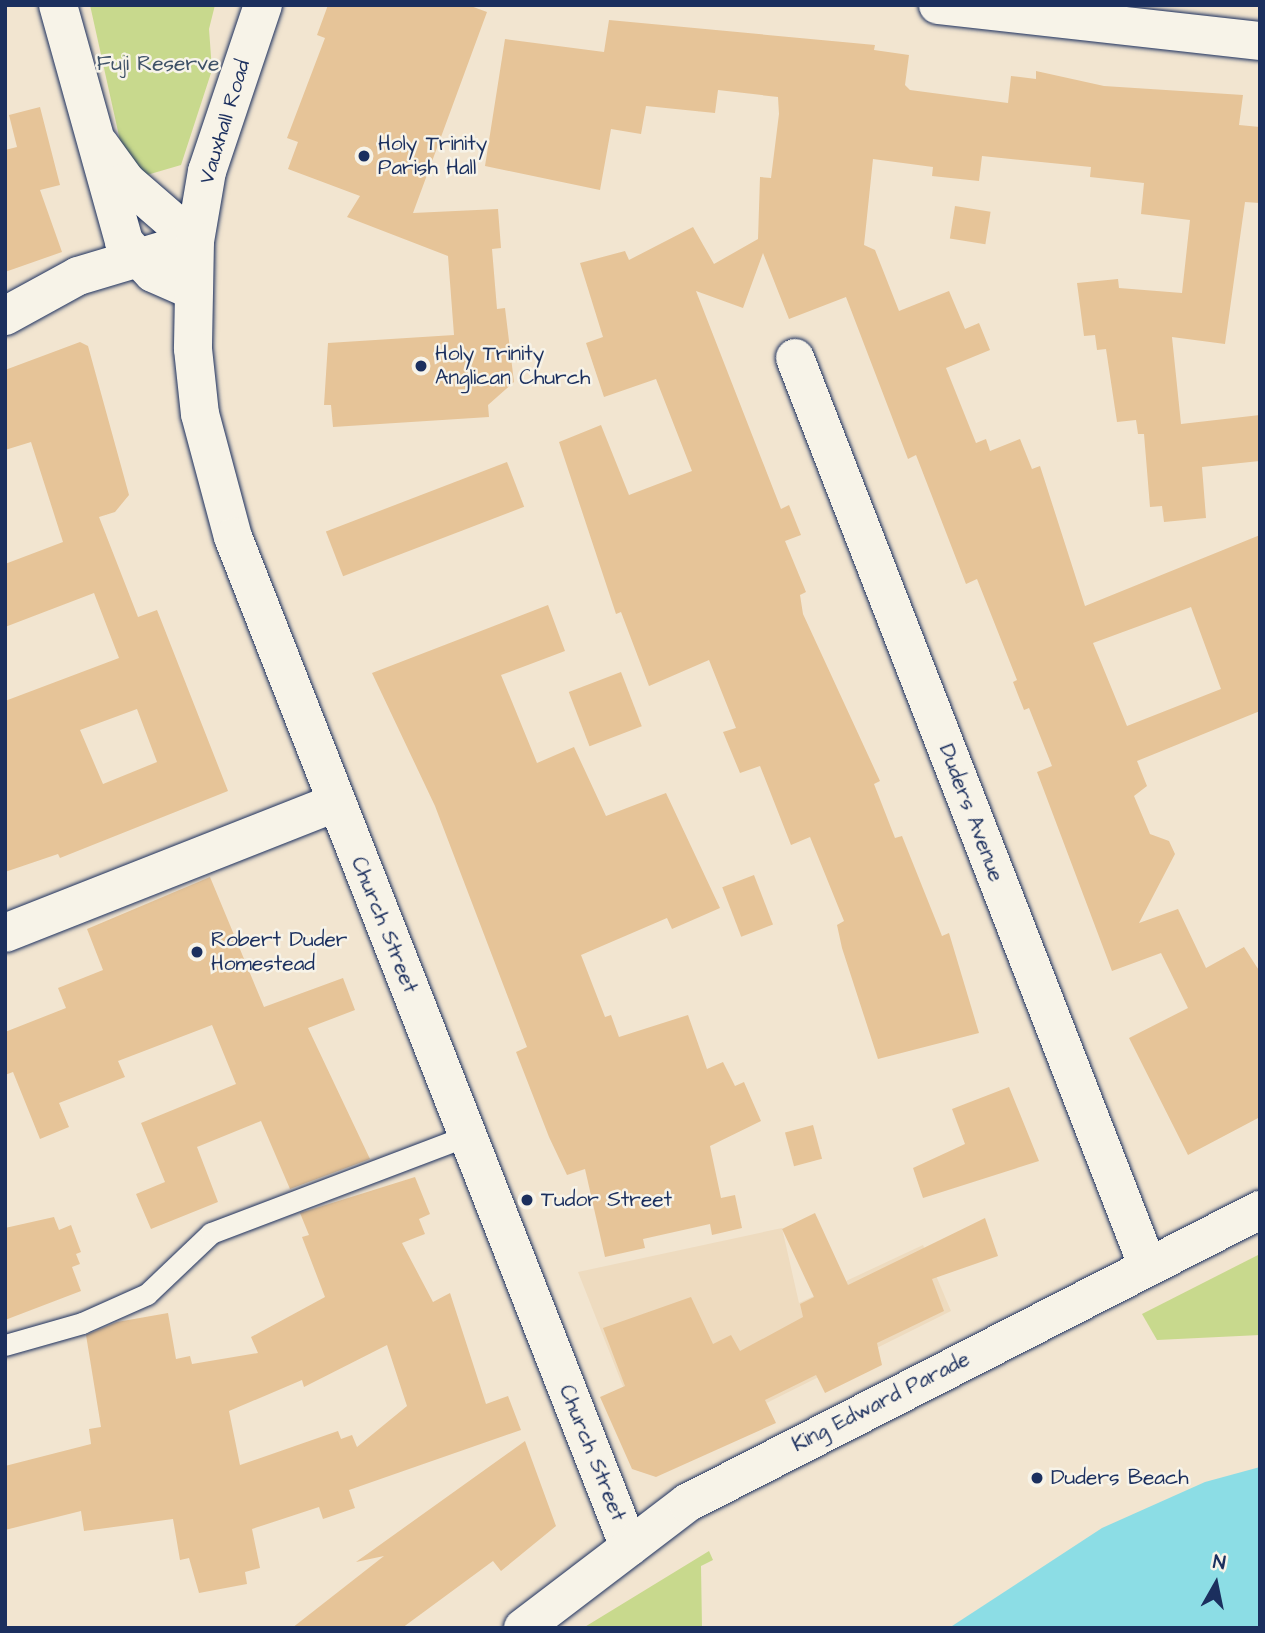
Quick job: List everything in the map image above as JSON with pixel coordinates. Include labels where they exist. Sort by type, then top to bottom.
[{"type":"street","points":[[58,5],[99,144],[105,190],[134,257],[192,290]]},
{"type":"street","name":"Vauxhall Road","points":[[195,240],[208,172],[263,5]]},
{"type":"street","points":[[938,5],[1260,41]]},
{"type":"street","points":[[99,144],[126,181],[195,240]]},
{"type":"street","points":[[5,316],[41,301],[78,276],[195,240]]},
{"type":"street","name":"Church Street","points":[[195,240],[192,290],[195,376],[217,481],[335,803],[629,1546]]},
{"type":"street","name":"Duders Avenue","points":[[795,358],[1148,1267]]},
{"type":"street","points":[[5,933],[335,803]]},
{"type":"street","name":"King Edward Parade","points":[[523,1628],[629,1546],[752,1467],[1260,1210]]},
{"type":"lane","points":[[5,1345],[82,1323],[147,1294],[211,1233],[467,1136]]},
{"type":"shaded area","points":[[782,1228],[799,1303],[923,1245],[951,1311],[652,1460],[578,1272]]},
{"type":"green space","name":"Fuji Reserve","points":[[90,5],[215,5],[209,29],[212,70],[181,165],[140,177],[123,154]]},
{"type":"green space","points":[[1260,1254],[1260,1335],[1157,1340],[1142,1314]]},
{"type":"green space","points":[[709,1551],[713,1560],[701,1566],[702,1628],[583,1628]]},
{"type":"water","points":[[1260,1467],[1260,1628],[949,1628],[1102,1528],[1205,1482]]},
{"type":"building","points":[[328,5],[468,5],[487,12],[413,213],[498,209],[501,248],[492,249],[497,309],[505,308],[514,382],[488,405],[489,417],[333,427],[331,405],[324,405],[328,343],[454,335],[448,256],[347,217],[360,196],[288,169],[298,142],[287,138],[325,38],[317,35]]},
{"type":"building","points":[[609,20],[875,45],[874,50],[909,55],[905,85],[910,90],[1008,103],[1011,76],[1036,79],[1036,71],[1104,86],[1243,95],[1239,125],[1260,127],[1260,203],[1245,202],[1225,344],[1172,337],[1181,424],[1260,415],[1260,461],[1202,467],[1206,518],[1164,522],[1162,506],[1150,507],[1144,434],[1138,434],[1136,420],[1117,422],[1106,349],[1097,350],[1095,335],[1084,336],[1077,283],[1118,279],[1119,288],[1182,293],[1190,220],[1141,214],[1144,183],[1090,177],[1091,167],[982,156],[979,181],[932,176],[933,167],[873,159],[864,245],[875,250],[899,311],[949,291],[965,329],[979,323],[990,350],[946,368],[976,443],[986,439],[990,451],[1020,439],[1032,469],[1040,466],[1085,606],[1260,535],[1260,711],[1137,761],[1147,786],[1134,796],[1150,834],[1169,841],[1175,854],[1139,923],[1178,909],[1206,968],[1244,947],[1260,972],[1260,1117],[1188,1155],[1129,1038],[1188,1008],[1161,953],[1112,971],[1037,772],[1052,766],[1029,708],[1024,710],[1013,682],[1017,680],[977,579],[966,584],[916,455],[908,459],[846,297],[789,319],[763,253],[743,308],[696,291],[781,509],[789,505],[801,535],[785,541],[806,592],[800,595],[803,614],[880,781],[874,784],[895,838],[902,836],[942,936],[949,933],[979,1033],[878,1059],[842,948],[837,925],[844,921],[810,837],[791,845],[760,766],[740,773],[723,732],[736,728],[709,660],[649,686],[621,612],[616,614],[559,442],[601,425],[629,495],[692,471],[656,379],[604,397],[586,343],[603,337],[580,263],[625,251],[629,260],[693,227],[714,264],[758,239],[760,177],[771,178],[779,114],[778,97],[718,90],[715,113],[646,106],[641,134],[611,129],[600,190],[485,166],[505,39],[604,52]],"holes":[[[1191,607],[1221,689],[1127,726],[1093,643]]]},
{"type":"building","points":[[40,107],[60,185],[40,190],[62,252],[5,272],[5,150],[17,147],[9,115]]},
{"type":"building","points":[[955,206],[991,212],[985,244],[950,239]]},
{"type":"building","points":[[80,342],[88,346],[129,495],[115,512],[99,517],[138,617],[157,610],[228,791],[60,858],[58,854],[5,872],[5,701],[119,658],[94,593],[5,627],[5,564],[63,542],[31,442],[5,450],[5,370]],"holes":[[[137,709],[157,762],[103,784],[80,730]]]},
{"type":"building","points":[[507,462],[524,507],[343,576],[326,532]]},
{"type":"building","points":[[548,605],[565,651],[501,675],[537,763],[574,747],[606,816],[666,793],[720,908],[672,929],[667,918],[581,955],[605,1017],[611,1015],[619,1037],[688,1015],[707,1069],[723,1062],[735,1086],[744,1082],[761,1121],[710,1146],[721,1198],[735,1195],[742,1228],[712,1235],[710,1224],[643,1239],[645,1248],[605,1257],[585,1169],[567,1175],[549,1137],[516,1052],[527,1047],[435,806],[372,673]]},
{"type":"building","points":[[621,672],[642,726],[590,746],[569,692]]},
{"type":"building","points":[[754,875],[773,924],[741,937],[722,887]]},
{"type":"building","points":[[210,877],[264,1007],[343,978],[355,1010],[308,1028],[370,1159],[290,1189],[261,1121],[197,1147],[218,1202],[151,1229],[136,1194],[165,1182],[141,1123],[236,1084],[212,1025],[118,1061],[125,1077],[59,1103],[69,1127],[40,1139],[13,1072],[5,1075],[5,1032],[66,1008],[58,988],[103,970],[87,929]]},
{"type":"building","points":[[1009,1087],[1039,1161],[923,1198],[913,1168],[965,1144],[952,1109]]},
{"type":"building","points":[[813,1125],[822,1159],[794,1166],[785,1133]]},
{"type":"building","points":[[415,1177],[430,1214],[419,1219],[425,1234],[402,1243],[433,1302],[450,1293],[486,1404],[508,1396],[521,1430],[349,1490],[355,1508],[323,1519],[319,1507],[252,1529],[260,1568],[245,1572],[247,1584],[199,1593],[189,1558],[180,1560],[173,1519],[84,1531],[81,1511],[5,1530],[5,1466],[91,1444],[89,1429],[101,1427],[86,1335],[117,1322],[168,1313],[176,1359],[190,1356],[192,1364],[258,1353],[251,1337],[325,1297],[302,1237],[309,1235],[300,1213]],"holes":[[[387,1345],[407,1406],[357,1447],[352,1435],[341,1439],[338,1431],[240,1465],[229,1411],[302,1380],[304,1387]]]},
{"type":"building","points":[[815,1213],[848,1285],[985,1218],[998,1256],[932,1279],[944,1311],[877,1343],[882,1365],[825,1393],[816,1375],[765,1400],[776,1423],[656,1477],[632,1469],[600,1397],[625,1386],[603,1328],[691,1297],[713,1344],[731,1335],[740,1351],[803,1317],[800,1304],[814,1297],[782,1229]]},
{"type":"building","points":[[54,1217],[59,1230],[71,1225],[81,1252],[76,1254],[80,1264],[72,1267],[81,1291],[5,1320],[5,1228]]},
{"type":"building","points":[[525,1441],[556,1526],[501,1571],[493,1561],[402,1628],[292,1628],[384,1556],[356,1562]]},
{"type":"place","name":"Holy Trinity Parish Hall","points":[[364,156]]},
{"type":"place","name":"Holy Trinity Anglican Church","points":[[421,366]]},
{"type":"place","name":"Robert Duder Homestead","points":[[197,952]]},
{"type":"place","name":"Tudor Street","points":[[527,1200]]},
{"type":"place","name":"Duders Beach","points":[[1037,1478]]}]
